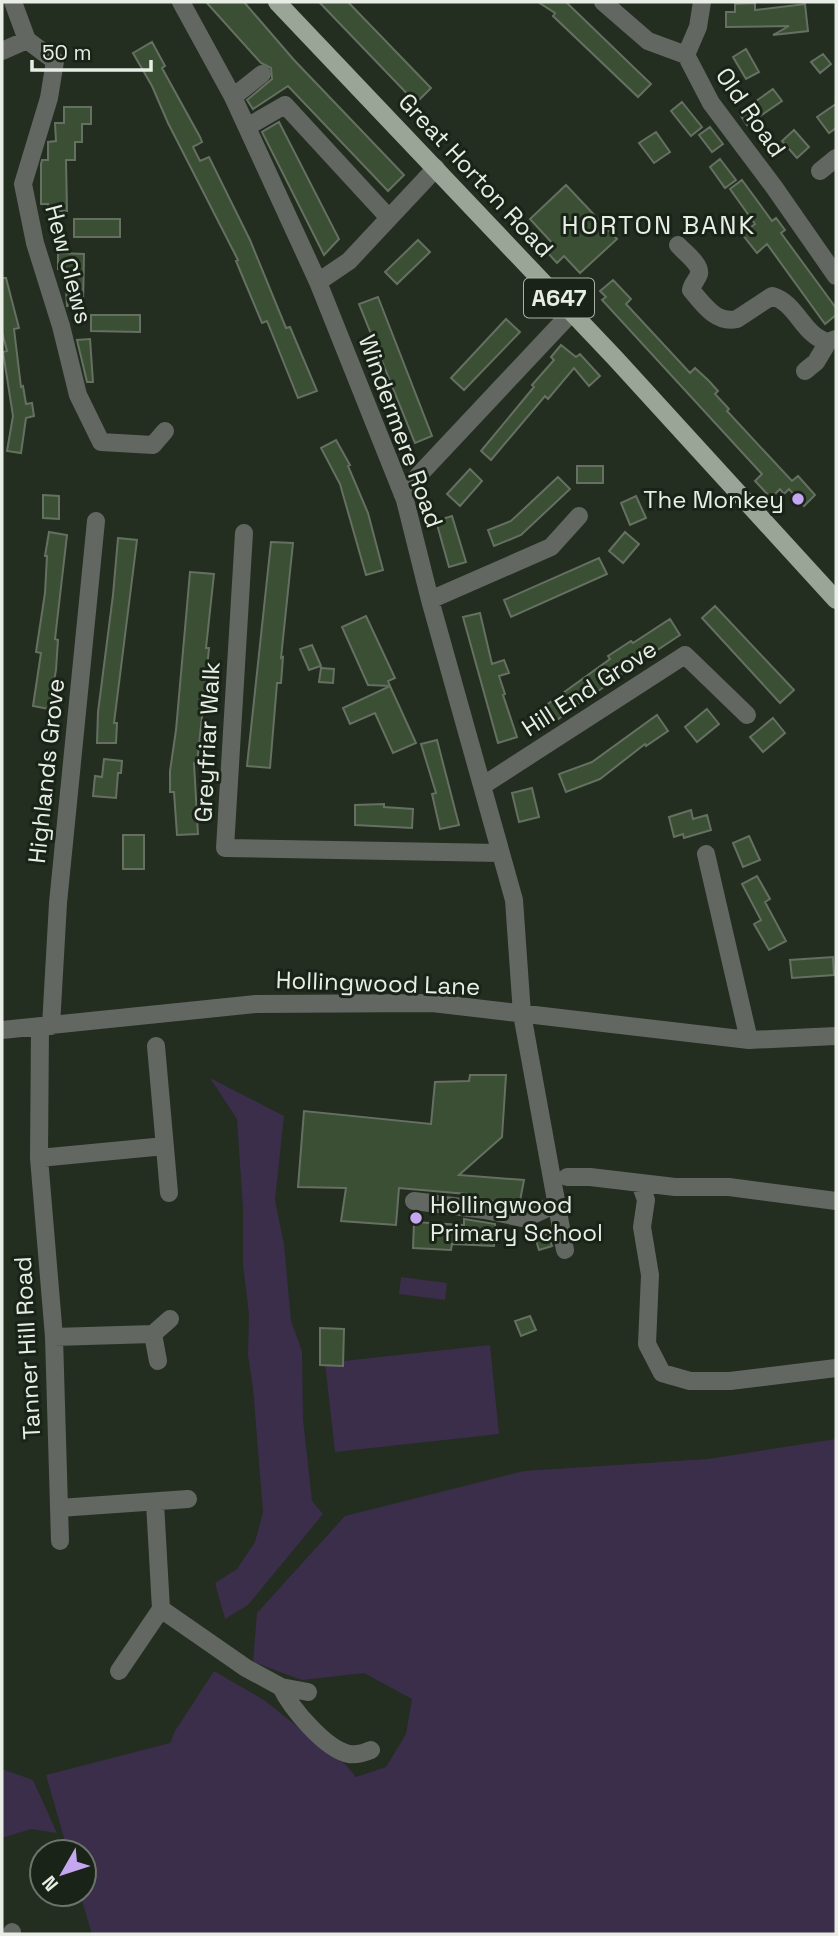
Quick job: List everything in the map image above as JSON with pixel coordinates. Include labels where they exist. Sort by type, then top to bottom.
[{"type":"main road","name":"Great Horton Road","points":[[277,2],[572,312],[836,600]]},
{"type":"street","points":[[2,51],[27,40],[13,2]]},
{"type":"street","name":"Windermere Road","points":[[181,2],[233,97],[318,282],[402,493],[514,900],[522,1014],[565,1250]]},
{"type":"street","name":"Old Road","points":[[603,2],[648,41],[686,55],[711,103],[836,276]]},
{"type":"street","points":[[686,55],[698,27],[702,2]]},
{"type":"street","name":"Hew Clews","points":[[27,40],[55,61],[49,99],[23,184],[35,243],[61,326],[78,395],[101,442],[153,445],[165,431]]},
{"type":"street","points":[[233,97],[262,74]]},
{"type":"street","points":[[247,127],[285,105],[389,218]]},
{"type":"street","points":[[820,171],[836,158]]},
{"type":"street","points":[[318,282],[349,261],[436,168]]},
{"type":"street","points":[[678,245],[698,270],[699,275],[691,290],[709,311],[721,319],[730,321],[741,317],[772,296],[785,302],[822,341],[832,340]]},
{"type":"street","points":[[402,493],[572,312]]},
{"type":"street","points":[[805,371],[816,362],[832,340]]},
{"type":"street","points":[[430,600],[551,547],[579,516]]},
{"type":"street","name":"Highlands Grove","points":[[45,1026],[96,521]]},
{"type":"street","name":"Greyfriar Walk","points":[[244,533],[225,848],[499,853]]},
{"type":"street","name":"Hill End Grove","points":[[482,786],[685,655],[747,715]]},
{"type":"street","points":[[706,854],[749,1040]]},
{"type":"street","name":"Hollingwood Lane","points":[[2,1030],[256,1004],[432,1003],[749,1040],[836,1036]]},
{"type":"street","name":"Tanner Hill Road","points":[[45,1026],[39,1158],[54,1337],[60,1541]]},
{"type":"street","points":[[156,1046],[169,1193]]},
{"type":"street","points":[[39,1158],[165,1146]]},
{"type":"street","points":[[567,1177],[675,1187],[729,1187],[836,1201]]},
{"type":"street","points":[[640,1183],[646,1200],[642,1227],[650,1275],[647,1345],[662,1373],[690,1381],[730,1381],[836,1368]]},
{"type":"street","points":[[414,1201],[485,1210],[522,1218],[556,1204]]},
{"type":"street","points":[[54,1337],[153,1334],[170,1319]]},
{"type":"street","points":[[153,1334],[158,1360]]},
{"type":"street","points":[[59,1508],[188,1499]]},
{"type":"street","points":[[119,1671],[161,1609],[155,1503]]},
{"type":"street","points":[[161,1609],[216,1648],[281,1687],[308,1692]]},
{"type":"street","points":[[281,1687],[287,1700],[304,1722],[335,1747],[353,1754],[371,1750]]},
{"type":"shaded area","points":[[210,1078],[284,1116],[275,1200],[284,1244],[291,1321],[302,1351],[303,1419],[312,1501],[323,1514],[248,1605],[225,1619],[215,1583],[237,1569],[255,1542],[263,1512],[248,1355],[249,1314],[243,1265],[243,1209],[237,1119]]},
{"type":"shaded area","points":[[401,1277],[447,1283],[445,1300],[399,1294]]},
{"type":"shaded area","points":[[490,1345],[499,1434],[335,1452],[325,1363]]},
{"type":"shaded area","points":[[836,1439],[836,1934],[92,1934],[84,1908],[98,1908],[98,1838],[64,1838],[46,1775],[170,1743],[214,1671],[264,1700],[346,1765],[356,1777],[386,1767],[406,1734],[412,1699],[364,1673],[302,1680],[253,1662],[257,1613],[345,1516],[524,1471],[708,1459]]},
{"type":"shaded area","points":[[2,1769],[33,1780],[57,1833],[31,1829],[2,1838]]},
{"type":"building","points":[[206,2],[244,2],[294,60],[404,175],[388,191],[288,86],[253,109],[247,100],[272,79],[271,68],[261,63]]},
{"type":"building","points":[[319,2],[348,2],[431,88],[416,103]]},
{"type":"building","points":[[538,2],[566,2],[651,84],[638,97],[553,16],[555,13]]},
{"type":"building","points":[[755,3],[755,10],[805,4],[808,31],[773,35],[789,26],[726,27],[726,12],[735,12],[735,4]]},
{"type":"building","points":[[152,42],[165,66],[162,68],[202,142],[193,147],[200,161],[209,157],[250,240],[286,328],[290,327],[317,391],[298,398],[267,321],[262,323],[236,261],[238,260],[133,53]]},
{"type":"building","points":[[746,49],[759,72],[746,79],[733,57]]},
{"type":"building","points":[[823,54],[831,64],[820,73],[811,62]]},
{"type":"building","points":[[773,89],[782,101],[747,125],[739,113]]},
{"type":"building","points":[[682,102],[702,127],[691,136],[671,111]]},
{"type":"building","points":[[836,104],[836,128],[829,133],[817,117]]},
{"type":"building","points":[[64,107],[91,107],[91,124],[82,124],[82,142],[75,142],[75,160],[66,160],[67,211],[48,211],[48,204],[41,204],[41,164],[42,160],[48,160],[48,142],[56,141],[55,123],[64,123]]},
{"type":"building","points":[[279,122],[339,239],[324,255],[262,132]]},
{"type":"building","points":[[710,127],[723,144],[712,152],[699,135]]},
{"type":"building","points":[[794,130],[809,147],[797,158],[782,141]]},
{"type":"building","points":[[656,132],[670,152],[654,163],[639,143]]},
{"type":"building","points":[[720,159],[736,180],[725,188],[710,167]]},
{"type":"building","points":[[742,180],[772,221],[776,218],[785,230],[781,233],[836,308],[836,315],[825,324],[767,244],[757,253],[742,234],[755,224],[730,189]]},
{"type":"building","points":[[566,185],[617,239],[580,273],[564,256],[557,263],[547,252],[554,245],[530,219]]},
{"type":"building","points":[[74,219],[120,219],[120,237],[74,237]]},
{"type":"building","points":[[418,240],[430,252],[397,284],[385,272]]},
{"type":"building","points":[[58,253],[84,254],[83,306],[67,306],[65,269],[58,269]]},
{"type":"building","points":[[2,278],[6,278],[19,328],[14,329],[21,387],[23,386],[26,404],[32,403],[34,416],[26,418],[21,453],[7,451],[13,416],[3,352],[7,351],[2,332]]},
{"type":"building","points":[[613,280],[631,299],[626,304],[690,373],[695,368],[709,381],[718,391],[715,394],[729,409],[727,411],[792,481],[798,476],[815,495],[804,506],[789,489],[784,494],[780,489],[771,498],[755,481],[762,474],[602,300],[606,297],[600,291]]},
{"type":"building","points":[[378,297],[432,436],[415,443],[359,304]]},
{"type":"building","points":[[91,315],[140,315],[140,332],[91,331]]},
{"type":"building","points":[[506,319],[520,332],[464,390],[451,378]]},
{"type":"building","points":[[90,339],[93,382],[87,382],[77,340]]},
{"type":"building","points":[[561,345],[576,357],[580,354],[600,376],[589,386],[574,368],[548,399],[545,396],[491,460],[481,451],[534,387],[532,385],[554,360],[551,357]]},
{"type":"building","points":[[336,440],[350,465],[348,466],[368,513],[383,570],[366,575],[340,484],[321,448]]},
{"type":"building","points":[[577,466],[603,466],[603,483],[577,483]]},
{"type":"building","points":[[470,469],[482,481],[460,506],[447,494]]},
{"type":"building","points":[[558,477],[570,489],[521,535],[494,546],[488,530],[511,521]]},
{"type":"building","points":[[43,495],[59,496],[59,519],[43,518]]},
{"type":"building","points":[[636,496],[646,518],[630,525],[621,503]]},
{"type":"building","points":[[452,516],[466,562],[449,567],[436,521]]},
{"type":"building","points":[[49,532],[67,535],[55,639],[58,640],[56,670],[49,709],[33,706],[41,653],[36,652],[45,593],[45,556]]},
{"type":"building","points":[[625,532],[639,544],[623,563],[609,551]]},
{"type":"building","points":[[118,538],[137,540],[114,723],[117,723],[116,743],[97,743],[98,712]]},
{"type":"building","points":[[271,542],[293,543],[281,658],[283,657],[281,683],[277,683],[270,768],[247,766]]},
{"type":"building","points":[[599,558],[607,574],[511,617],[504,600]]},
{"type":"building","points":[[190,572],[214,574],[206,648],[209,648],[206,679],[197,763],[194,763],[198,834],[177,835],[174,792],[170,792],[170,771]]},
{"type":"building","points":[[715,606],[794,690],[780,703],[702,618]]},
{"type":"building","points":[[480,613],[492,664],[504,660],[509,673],[499,676],[517,737],[498,743],[463,617]]},
{"type":"building","points":[[366,616],[395,678],[388,681],[390,686],[368,685],[342,627]]},
{"type":"building","points":[[670,619],[680,635],[549,726],[538,711],[610,659],[608,656]]},
{"type":"building","points":[[312,645],[321,666],[309,670],[300,649]]},
{"type":"building","points":[[321,668],[334,669],[333,683],[319,682]]},
{"type":"building","points":[[390,686],[416,743],[393,753],[375,713],[350,724],[343,708]]},
{"type":"building","points":[[707,709],[719,724],[697,742],[685,727]]},
{"type":"building","points":[[657,715],[668,731],[646,746],[645,744],[600,779],[566,792],[559,774],[592,762]]},
{"type":"building","points":[[773,718],[785,733],[763,752],[750,737]]},
{"type":"building","points":[[437,740],[459,825],[440,829],[432,794],[436,793],[421,744]]},
{"type":"building","points":[[104,759],[122,761],[116,798],[93,796],[95,776],[102,777]]},
{"type":"building","points":[[532,788],[539,817],[519,822],[512,793]]},
{"type":"building","points":[[384,804],[384,807],[413,809],[412,828],[355,825],[355,805]]},
{"type":"building","points":[[691,810],[693,819],[707,815],[711,830],[684,838],[683,834],[674,837],[669,817]]},
{"type":"building","points":[[123,835],[144,835],[144,869],[123,869]]},
{"type":"building","points":[[749,836],[760,860],[743,867],[733,843]]},
{"type":"building","points":[[757,876],[770,899],[765,902],[786,941],[769,950],[754,924],[761,920],[742,884]]},
{"type":"building","points":[[833,957],[834,975],[792,978],[790,960]]},
{"type":"building","points":[[470,1075],[506,1075],[502,1137],[459,1175],[524,1180],[519,1206],[467,1194],[399,1188],[396,1225],[341,1221],[346,1188],[298,1187],[304,1111],[431,1124],[435,1082],[469,1081]]},
{"type":"building","points":[[464,1219],[495,1224],[494,1246],[452,1244],[451,1250],[413,1248],[414,1222],[464,1225]]},
{"type":"building","points":[[548,1234],[552,1246],[539,1250],[535,1237]]},
{"type":"building","points":[[530,1316],[536,1330],[521,1336],[515,1321]]},
{"type":"building","points":[[320,1328],[344,1329],[343,1366],[320,1365]]},
{"type":"place","name":"The Monkey","points":[[798,499]]},
{"type":"place","name":"Hollingwood Primary School","points":[[416,1218]]},
{"type":"district","name":"HORTON BANK","points":[[659,225]]}]
